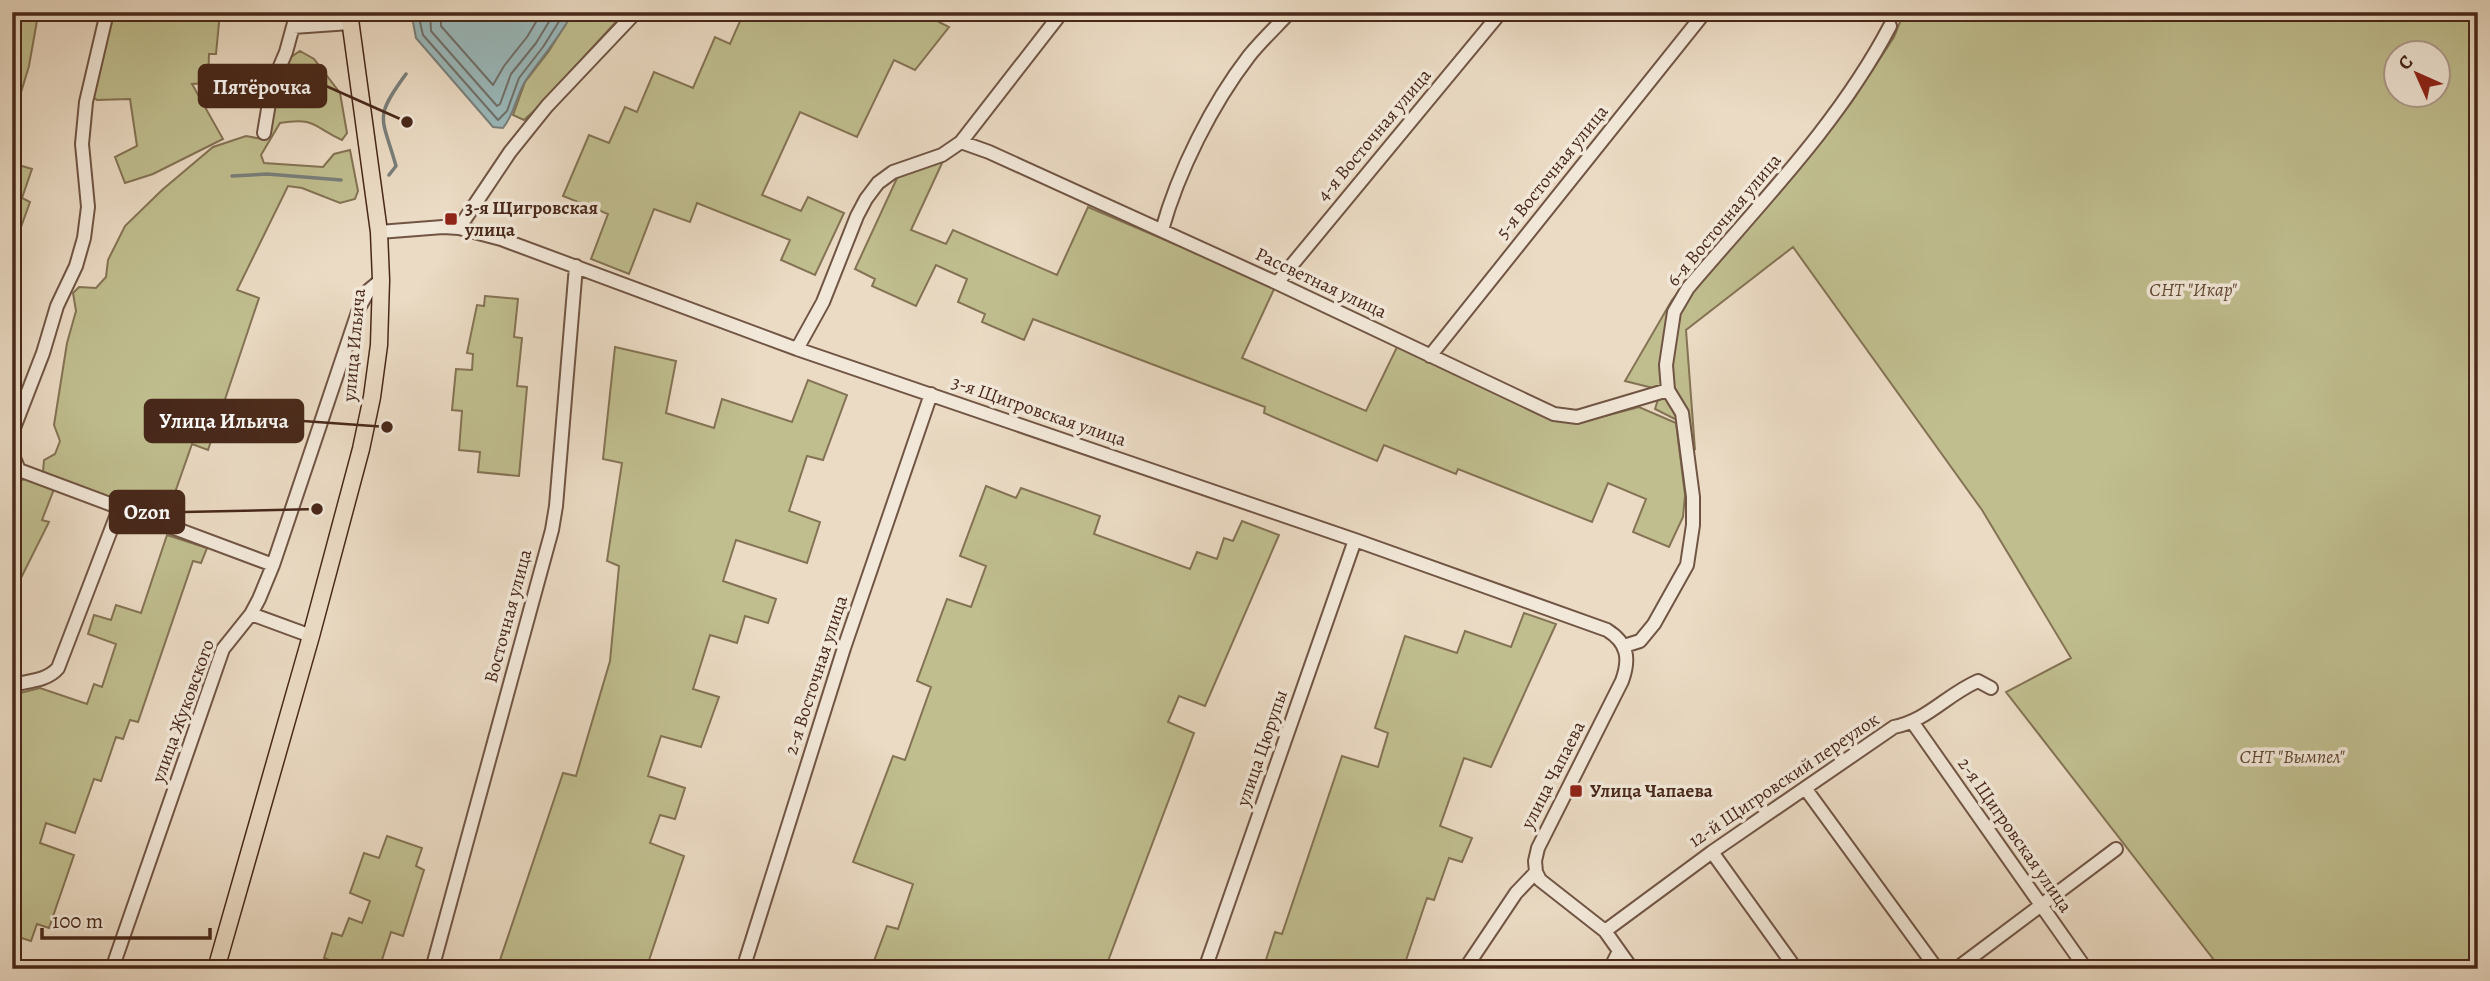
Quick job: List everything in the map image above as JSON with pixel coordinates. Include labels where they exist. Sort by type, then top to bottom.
[{"type":"main road","name":"улица Ильича","points":[[216,969],[311,636],[361,449],[372,397],[379,345],[379,232],[349,18]]},
{"type":"street","points":[[12,433],[43,353],[57,306],[76,266],[84,238],[88,207],[82,144],[86,102],[106,21],[105,12]]},
{"type":"street","points":[[264,133],[272,85],[297,12]]},
{"type":"street","points":[[379,232],[459,228],[510,152],[540,115],[636,12]]},
{"type":"street","points":[[797,349],[823,302],[858,216],[877,183],[893,172],[942,155],[961,142],[1062,12]]},
{"type":"street","points":[[1162,230],[1171,199],[1219,98],[1250,54],[1290,12]]},
{"type":"street","name":"4-я Восточная улица","points":[[1277,283],[1500,12]]},
{"type":"street","name":"5-я Восточная улица","points":[[1430,356],[1705,12]]},
{"type":"street","points":[[293,27],[349,18]]},
{"type":"street","name":"6-я Восточная улица","points":[[1624,646],[1640,641],[1654,624],[1687,565],[1693,525],[1693,497],[1682,413],[1668,390],[1666,365],[1674,312],[1688,288],[1812,144],[1870,64],[1891,26]]},
{"type":"street","name":"Рассветная улица","points":[[961,142],[1162,230],[1554,414],[1577,417],[1668,390]]},
{"type":"street","name":"3-я Щигровская улица","points":[[459,228],[500,239],[797,349],[1355,540],[1607,630],[1624,646]]},
{"type":"street","name":"Восточная улица","points":[[432,969],[552,530],[576,266]]},
{"type":"street","name":"улица Жуковского","points":[[112,969],[223,649],[251,614],[272,565],[360,306],[369,290],[381,280]]},
{"type":"street","name":"2-я Восточная улица","points":[[743,969],[844,648],[931,394]]},
{"type":"street","points":[[12,444],[16,476],[119,509],[272,565]]},
{"type":"street","points":[[12,685],[52,675],[58,668],[119,509]]},
{"type":"street","name":"улица Цюрупы","points":[[1205,969],[1355,540]]},
{"type":"street","points":[[251,614],[311,636]]},
{"type":"street","name":"улица Чапаева","points":[[1536,872],[1538,848],[1622,681],[1627,661],[1624,646]]},
{"type":"street","name":"12-й Щигровский переулок","points":[[1605,931],[1712,852],[1894,727],[1913,723],[1962,688],[1978,681],[1991,688]]},
{"type":"street","name":"2-я Щигровская улица","points":[[1913,723],[2086,969]]},
{"type":"street","points":[[1804,788],[1937,969]]},
{"type":"street","points":[[1956,969],[2116,849]]},
{"type":"street","points":[[1712,852],[1796,969]]},
{"type":"street","points":[[1465,969],[1516,893],[1536,872],[1551,890],[1605,931],[1632,969]]},
{"type":"street","points":[[1610,969],[1619,951]]},
{"type":"green space","points":[[130,12],[220,12],[216,54],[209,54],[208,83],[192,84],[223,139],[153,174],[125,183],[115,157],[137,146],[130,99],[97,100],[92,96],[112,21]]},
{"type":"green space","points":[[573,12],[625,12],[535,110],[524,120],[513,115],[525,82],[549,51]]},
{"type":"green space","points":[[744,12],[944,12],[939,22],[949,27],[915,70],[894,60],[857,137],[800,112],[762,195],[801,211],[808,197],[844,213],[815,275],[781,260],[790,240],[697,203],[690,222],[654,209],[629,274],[591,259],[608,214],[563,196],[589,135],[609,143],[625,107],[637,112],[654,72],[693,88],[715,37],[730,44]]},
{"type":"green space","points":[[1904,12],[2478,12],[2478,969],[2221,969],[2006,692],[2071,658],[1982,510],[1793,247],[1686,330],[1695,450],[1683,423],[1655,409],[1661,390],[1625,381],[1672,300],[1717,243],[1797,169],[1851,103],[1894,37]]},
{"type":"green space","points":[[38,15],[29,66],[12,122],[12,21]]},
{"type":"green space","points":[[300,51],[314,59],[340,93],[347,133],[342,140],[308,122],[280,123],[261,155],[264,163],[323,167],[334,154],[350,150],[358,191],[355,199],[340,203],[302,188],[288,186],[237,290],[259,298],[208,450],[192,444],[165,521],[43,472],[44,460],[55,454],[60,441],[54,425],[67,343],[76,311],[73,293],[79,287],[96,288],[106,277],[108,260],[125,226],[213,147],[246,136],[262,139],[271,126],[285,61]]},
{"type":"green space","points":[[943,161],[911,230],[946,244],[953,230],[1057,275],[1088,207],[1275,287],[1242,358],[1366,411],[1398,345],[1556,421],[1578,423],[1639,407],[1676,423],[1685,495],[1683,517],[1669,547],[1633,532],[1646,499],[1608,483],[1592,522],[1458,469],[1456,474],[1384,445],[1377,461],[1264,413],[1265,407],[1033,319],[1024,340],[982,322],[985,314],[958,302],[967,279],[936,265],[916,306],[872,286],[875,279],[855,269],[898,176]]},
{"type":"green space","points":[[12,163],[32,169],[22,198],[30,202],[12,252]]},
{"type":"green space","points":[[485,296],[518,299],[514,337],[522,338],[517,386],[527,387],[519,476],[478,472],[480,452],[459,450],[462,411],[452,410],[456,369],[472,370],[473,354],[467,353],[477,305],[484,306]]},
{"type":"green space","points":[[615,347],[676,361],[666,413],[714,428],[722,399],[792,422],[808,380],[847,395],[823,460],[807,456],[789,511],[820,522],[807,563],[736,540],[723,581],[776,599],[768,623],[745,616],[737,643],[710,635],[693,689],[719,697],[701,747],[661,736],[648,776],[685,788],[675,819],[660,815],[650,843],[684,856],[646,969],[497,969],[563,773],[576,776],[610,661],[619,566],[607,561],[622,463],[603,459]]},
{"type":"green space","points":[[25,478],[54,489],[42,520],[49,522],[12,596],[12,488]]},
{"type":"green space","points":[[986,486],[1016,498],[1021,488],[1100,516],[1094,534],[1190,569],[1197,552],[1217,559],[1224,538],[1233,541],[1242,521],[1279,535],[1205,706],[1179,696],[1168,722],[1194,733],[1105,969],[871,969],[887,926],[898,929],[913,884],[853,862],[893,756],[905,760],[931,687],[917,681],[947,599],[971,607],[986,566],[960,556]]},
{"type":"green space","points":[[167,535],[207,548],[201,563],[193,561],[138,722],[130,720],[123,739],[116,737],[101,781],[94,779],[75,833],[46,823],[40,843],[74,855],[49,928],[37,924],[31,941],[15,936],[12,942],[12,695],[40,688],[87,704],[94,684],[102,687],[116,644],[88,634],[94,615],[111,620],[116,605],[141,613]]},
{"type":"green space","points":[[1524,613],[1556,624],[1491,767],[1464,758],[1440,826],[1472,838],[1462,862],[1449,858],[1434,900],[1427,898],[1403,969],[1263,969],[1275,932],[1282,934],[1342,756],[1378,767],[1388,733],[1375,728],[1405,636],[1457,653],[1465,631],[1511,647]]},
{"type":"green space","points":[[387,836],[422,848],[416,866],[424,870],[403,936],[391,932],[379,969],[336,969],[338,963],[324,958],[332,933],[342,936],[349,918],[362,923],[370,901],[350,893],[364,853],[379,858]]},
{"type":"water","points":[[415,12],[573,12],[526,80],[503,128],[493,127],[416,38],[413,22]]},
{"type":"waterway","points":[[389,175],[396,166],[383,118],[389,100],[406,74]]},
{"type":"waterway","points":[[232,176],[267,174],[341,180]]},
{"type":"place","name":"Пятёрочка","points":[[407,122]]},
{"type":"place","name":"3-я Щигровская улица","points":[[451,219]]},
{"type":"place","name":"Улица Ильича","points":[[387,427]]},
{"type":"place","name":"Ozon","points":[[317,509]]},
{"type":"place","name":"Улица Чапаева","points":[[1576,791]]},
{"type":"park label","name":"СНТ \"Икар\"","points":[[2193,290]]},
{"type":"park label","name":"СНТ \"Вымпел\"","points":[[2292,757]]}]
